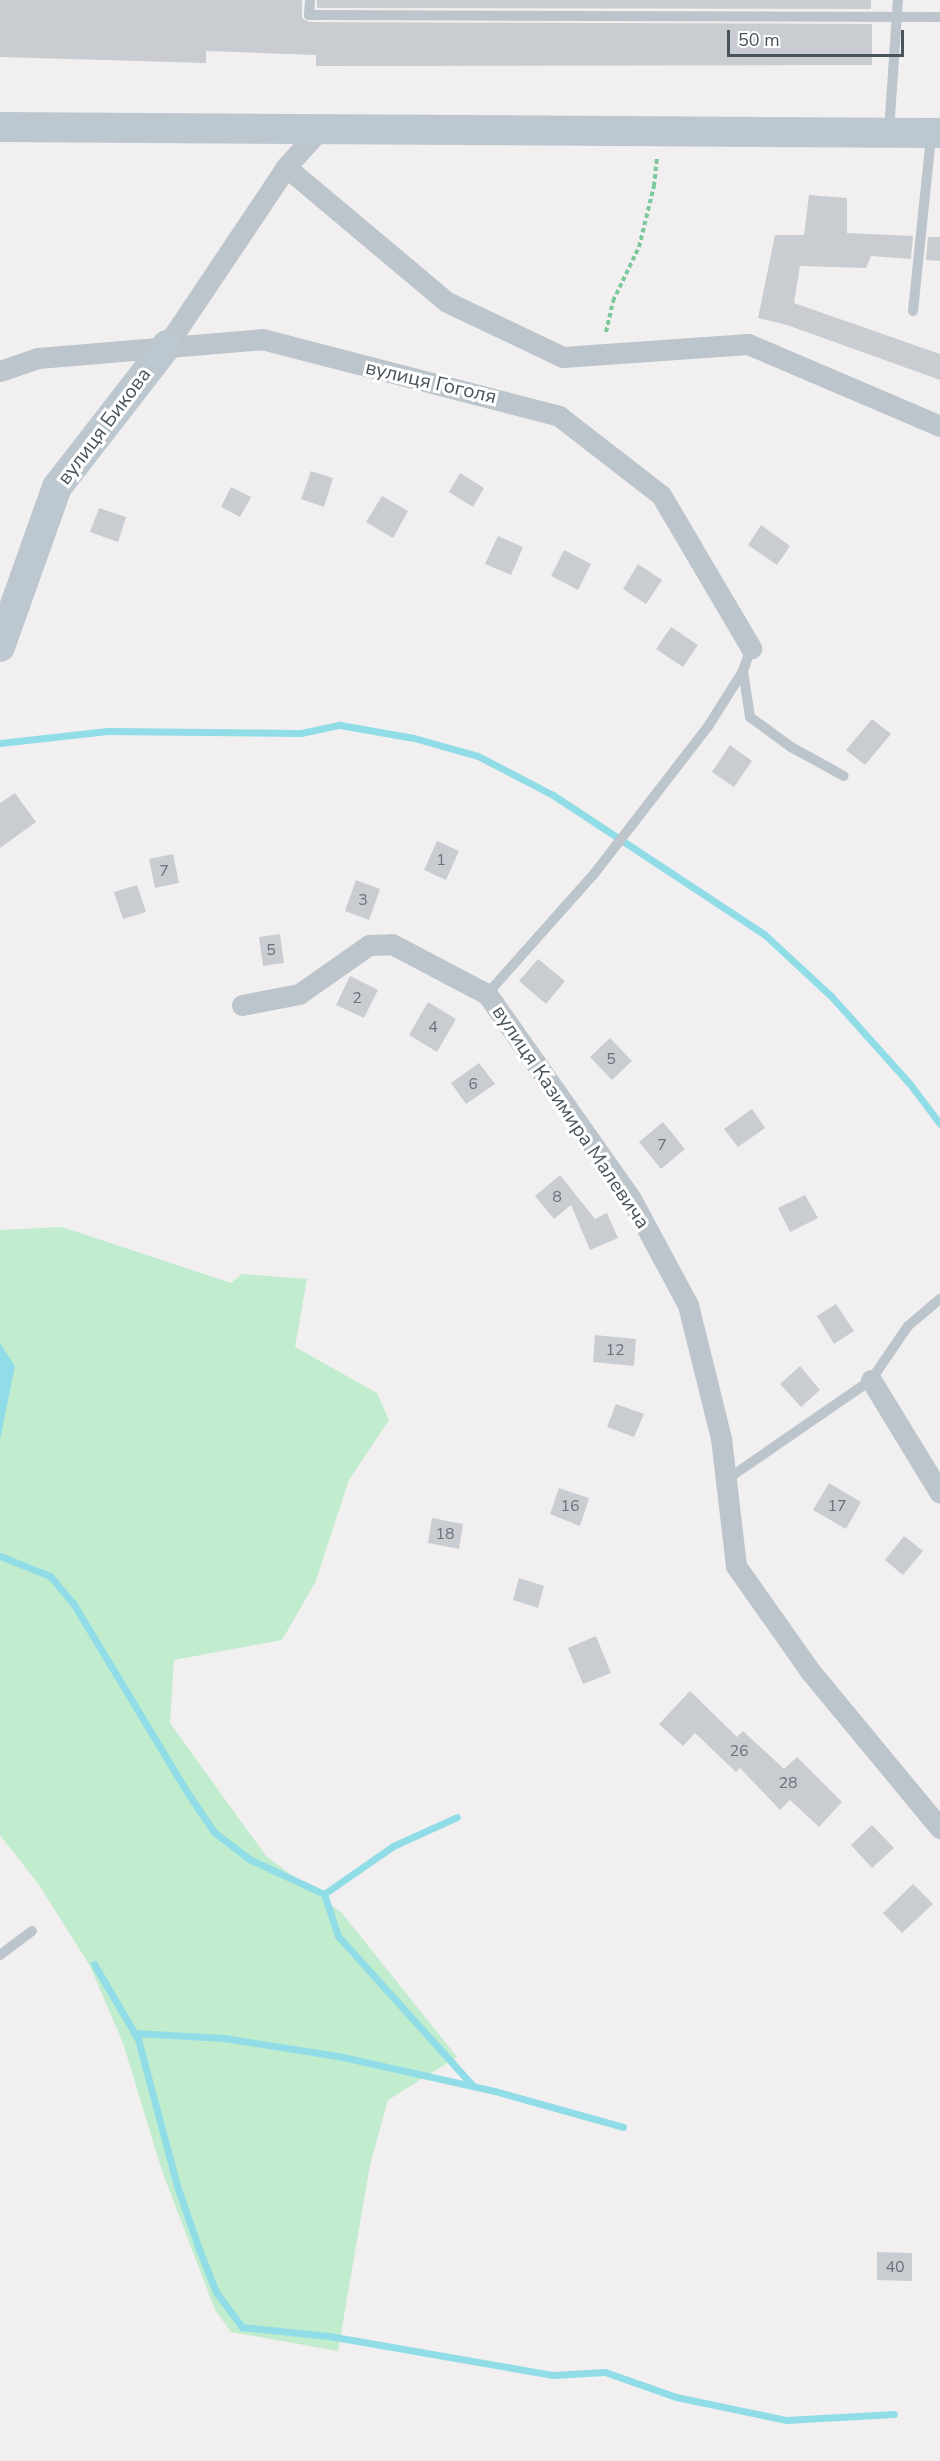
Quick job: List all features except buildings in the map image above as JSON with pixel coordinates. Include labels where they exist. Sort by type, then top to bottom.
[{"type":"street","points":[[0,127],[659,129],[936,133]]},
{"type":"street","points":[[167,345],[285,167],[321,128]]},
{"type":"street","points":[[285,167],[447,302],[563,357],[748,344],[940,426]]},
{"type":"street","name":"вулиця Гоголя","points":[[0,371],[38,357],[262,339],[559,416],[661,495],[751,648]]},
{"type":"street","name":"вулиця Бикова","points":[[0,647],[57,487],[167,345]]},
{"type":"street","name":"вулиця Казимира Малевича","points":[[242,1005],[299,994],[369,945],[392,944],[487,994],[632,1199],[688,1305],[721,1438],[736,1566],[810,1671],[940,1828]]},
{"type":"street","points":[[871,1380],[940,1493]]},
{"type":"lane","points":[[310,0],[309,15],[940,17]]},
{"type":"lane","points":[[889,131],[898,0]]},
{"type":"lane","points":[[913,311],[936,133]]},
{"type":"lane","points":[[487,994],[594,874],[709,725],[743,671],[751,648]]},
{"type":"lane","points":[[743,671],[750,717],[791,747],[844,776]]},
{"type":"lane","points":[[726,1480],[871,1380],[908,1326],[940,1299]]},
{"type":"lane","points":[[0,1955],[32,1931]]},
{"type":"path","points":[[606,354],[606,324],[613,301],[639,247],[649,212],[659,129]]},
{"type":"green space","points":[[62,1227],[231,1283],[242,1274],[307,1279],[295,1347],[377,1393],[389,1420],[349,1480],[315,1583],[282,1640],[174,1660],[170,1723],[266,1856],[342,1913],[457,2057],[388,2100],[370,2165],[338,2351],[231,2332],[215,2310],[162,2171],[123,2043],[90,1966],[39,1885],[0,1835],[0,1230]]},
{"type":"water","points":[[0,1343],[15,1366],[0,1440]]},
{"type":"waterway","points":[[0,743],[107,731],[301,733],[340,725],[414,738],[478,756],[553,795],[764,934],[831,996],[910,1084],[940,1124]]},
{"type":"waterway","points":[[0,1556],[50,1576],[73,1603],[187,1792],[214,1832],[249,1859],[324,1894],[393,1846],[457,1817]]},
{"type":"waterway","points":[[324,1894],[338,1936],[473,2086]]},
{"type":"waterway","points":[[94,1964],[138,2039],[177,2186],[199,2249],[216,2292],[242,2327],[329,2336],[552,2375],[605,2372],[676,2397],[786,2420],[894,2414]]},
{"type":"waterway","points":[[134,2033],[224,2038],[338,2056],[495,2091],[623,2127]]}]
